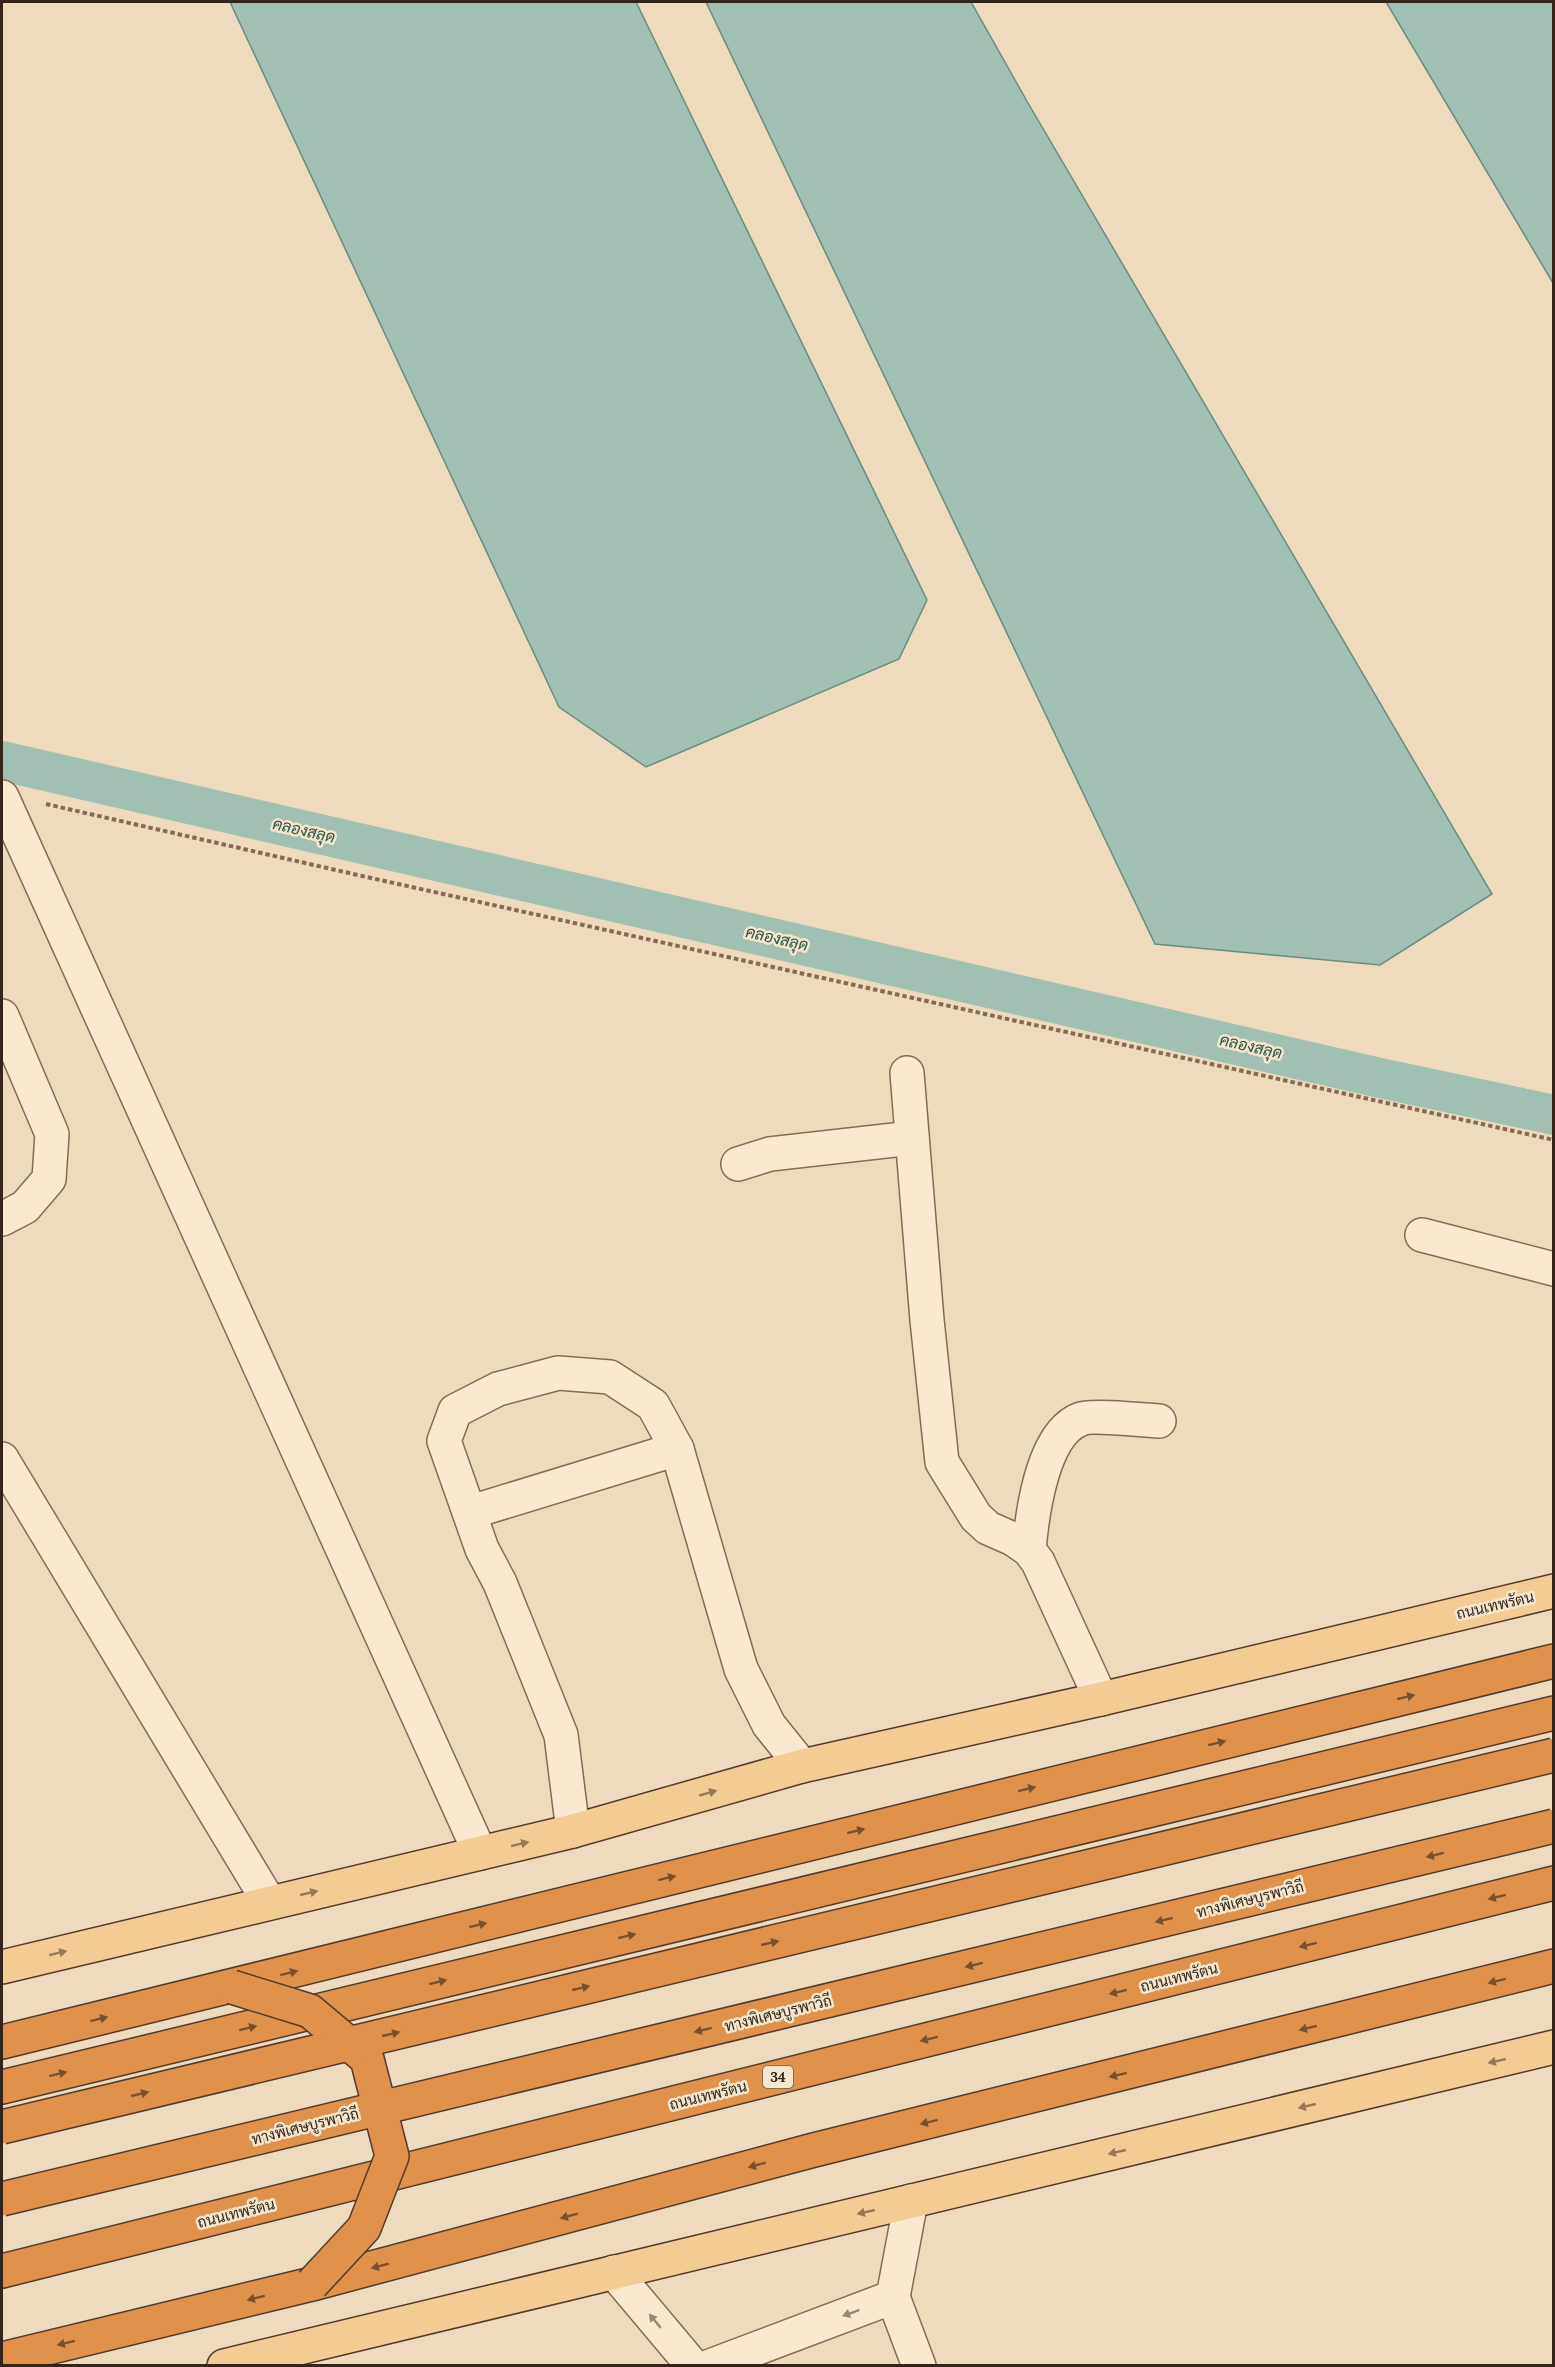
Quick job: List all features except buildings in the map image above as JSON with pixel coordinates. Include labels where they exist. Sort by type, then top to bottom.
[{"type":"highway","points":[[2,2042],[1554,1661]]},
{"type":"highway","points":[[2,2087],[1554,1713]]},
{"type":"highway","points":[[2,2127],[1554,1755]]},
{"type":"highway","name":"ทางพิเศษบูรพาวิถี","points":[[2,2199],[1554,1826]]},
{"type":"highway","name":"ถนนเทพรัตน","points":[[2,2271],[1554,1883]]},
{"type":"highway","points":[[2,2359],[312,2284],[814,2150],[1554,1966]]},
{"type":"highway","points":[[232,1987],[310,2011],[367,2059],[392,2156],[364,2228],[312,2284]]},
{"type":"main road","name":"ถนนเทพรัตน","points":[[2,1967],[573,1831],[802,1766],[1101,1699],[1554,1592]]},
{"type":"main road","points":[[225,2366],[1554,2048]]},
{"type":"street","points":[[2,799],[480,1853]]},
{"type":"street","points":[[2,1016],[52,1134],[49,1179],[26,1207],[2,1219]]},
{"type":"street","points":[[907,1073],[942,1462],[976,1517],[988,1528],[1013,1539],[1029,1550],[1038,1562],[1101,1699]]},
{"type":"street","points":[[738,1164],[770,1154],[912,1138]]},
{"type":"street","points":[[1422,1235],[1554,1269]]},
{"type":"street","points":[[573,1831],[561,1735],[500,1583],[482,1549],[471,1512],[444,1441],[455,1412],[498,1389],[558,1373],[609,1377],[653,1405],[677,1449],[741,1669],[769,1725],[802,1766]]},
{"type":"street","points":[[1029,1550],[1032,1514],[1048,1456],[1064,1429],[1082,1418],[1159,1421]]},
{"type":"street","points":[[471,1512],[677,1449]]},
{"type":"street","points":[[2,1459],[269,1902]]},
{"type":"street","points":[[911,2201],[893,2297],[919,2366]]},
{"type":"street","points":[[614,2272],[693,2366]]},
{"type":"street","points":[[710,2366],[893,2297]]},
{"type":"path","points":[[36,802],[1554,1140]]},
{"type":"shaded area","points":[[230,2],[636,2],[927,600],[899,659],[646,767],[559,707]]},
{"type":"shaded area","points":[[706,2],[971,2],[1492,894],[1380,965],[1155,944]]},
{"type":"shaded area","points":[[1386,2],[1553,2],[1553,283]]},
{"type":"waterway","name":"คลองสลุด","points":[[2,761],[1380,1078],[1554,1115]]}]
